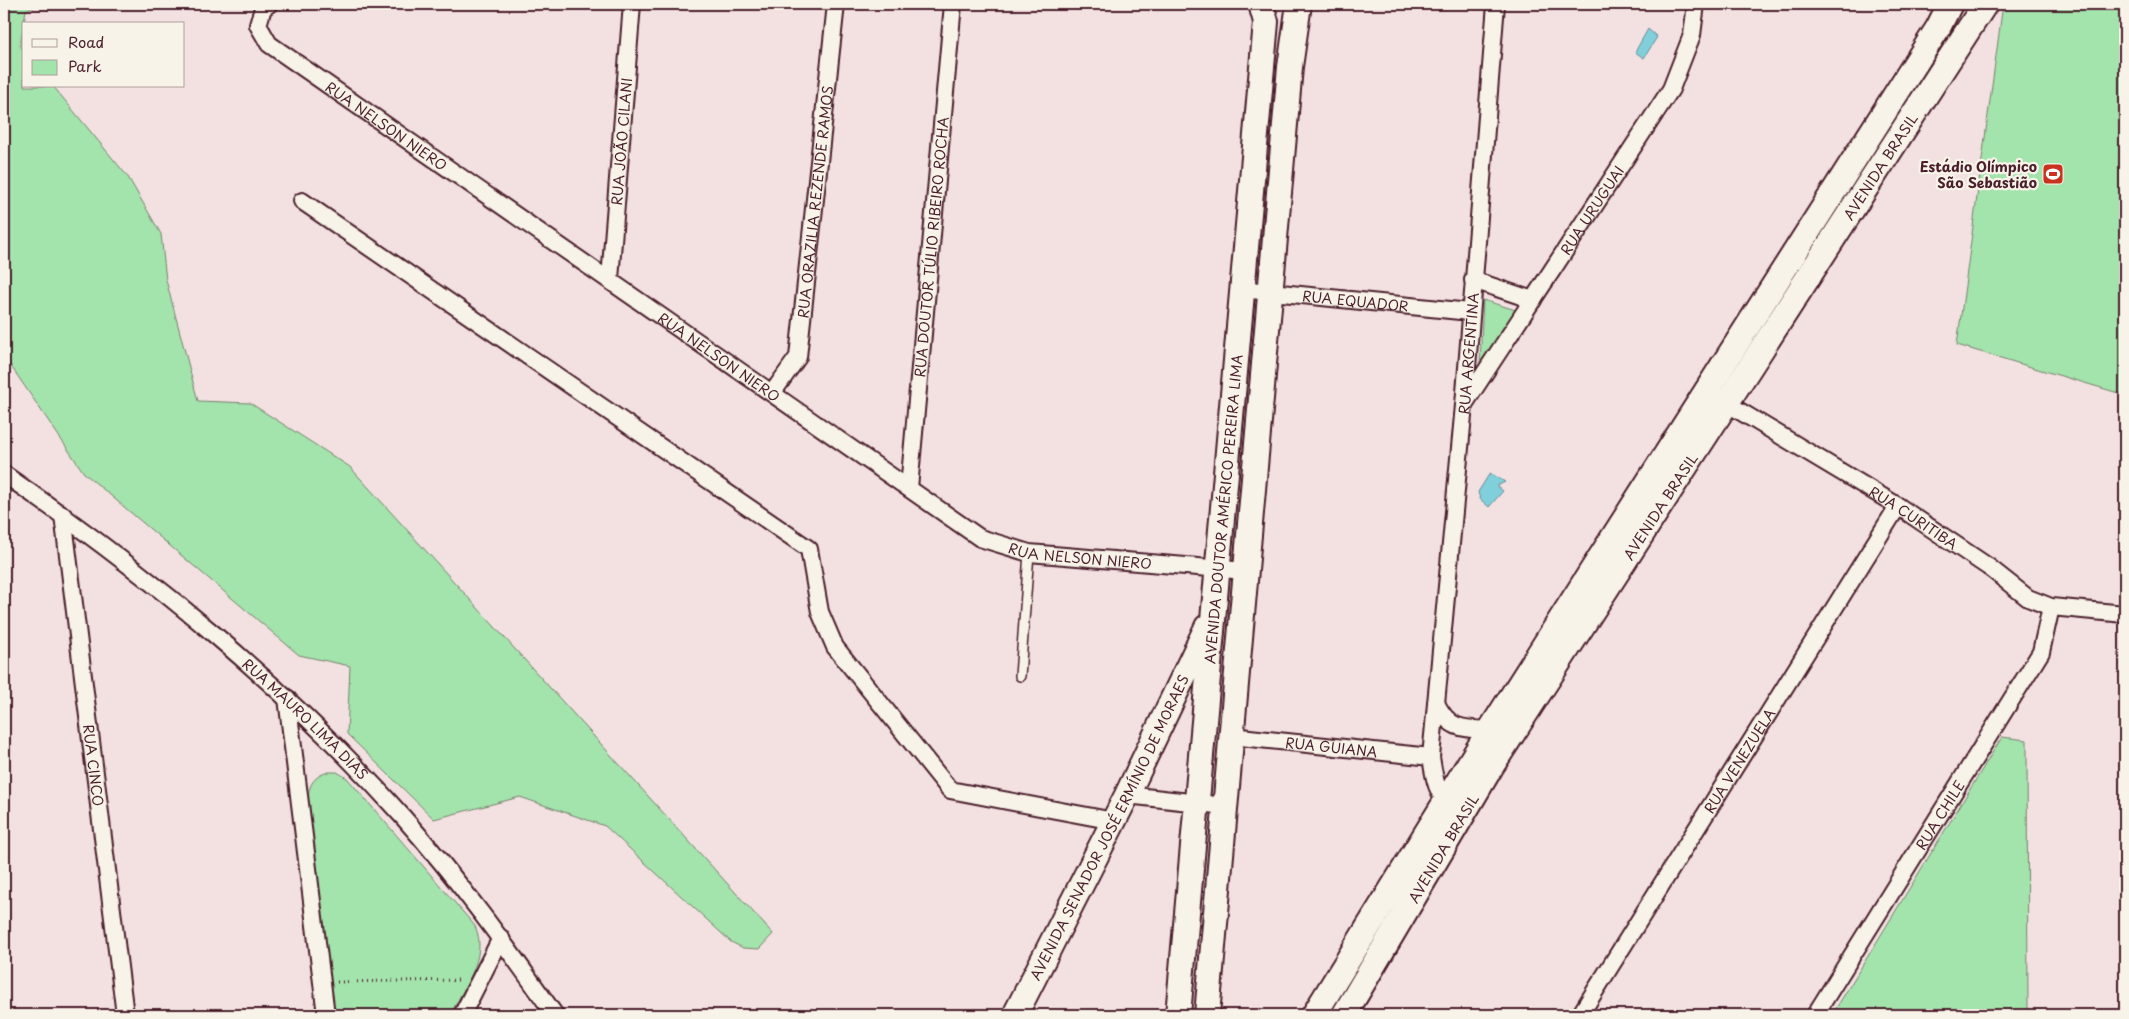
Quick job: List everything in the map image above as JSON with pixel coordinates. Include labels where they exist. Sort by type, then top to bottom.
[{"type":"main road","name":"AVENIDA DOUTOR AMÉRICO PEREIRA LIMA","points":[[1207,1015],[1197,965],[1190,888],[1241,289],[1266,22],[1262,4]]},
{"type":"main road","name":"AVENIDA DOUTOR AMÉRICO PEREIRA LIMA","points":[[1178,1015],[1197,965],[1218,891],[1290,67],[1299,4]]},
{"type":"main road","name":"AVENIDA BRASIL","points":[[1314,1015],[1353,952],[1455,807],[1497,759],[1717,398],[1938,28],[1950,4]]},
{"type":"main road","name":"AVENIDA BRASIL","points":[[1344,1015],[1373,967],[1455,807],[1491,730],[1985,4]]},
{"type":"main road","name":"AVENIDA SENADOR JOSÉ ERMÍNIO DE MORAES","points":[[1015,1015],[1127,795],[1214,612]]},
{"type":"main road","points":[[1190,888],[1218,891]]},
{"type":"main road","points":[[1353,952],[1373,967]]},
{"type":"street","name":"RUA JOÃO CILANI","points":[[610,280],[632,4]]},
{"type":"street","name":"RUA ORAZILIA REZENDE RAMOS","points":[[773,392],[798,357],[836,4]]},
{"type":"street","name":"RUA DOUTOR TÚLIO RIBEIRO ROCHA","points":[[909,488],[953,4]]},
{"type":"street","name":"RUA ARGENTINA","points":[[1455,807],[1434,782],[1431,757],[1464,405],[1496,4]]},
{"type":"street","name":"RUA URUGUAI","points":[[1464,405],[1671,89],[1692,35],[1696,4]]},
{"type":"street","name":"RUA NELSON NIERO","points":[[266,6],[258,25],[269,44],[773,392],[980,538],[1029,553],[1246,571]]},
{"type":"street","points":[[302,201],[809,548],[820,612],[835,647],[950,790],[1114,821]]},
{"type":"street","points":[[1473,280],[1533,300]]},
{"type":"street","name":"RUA EQUADOR","points":[[1241,289],[1470,312]]},
{"type":"street","name":"RUA CURITIBA","points":[[1717,398],[1898,506],[1990,568],[2028,598],[2051,607],[2125,614]]},
{"type":"street","name":"RUA MAURO LIMA DIAS","points":[[4,474],[63,515],[173,598],[287,698],[403,817],[502,938],[555,1015]]},
{"type":"street","name":"RUA VENEZUELA","points":[[1580,1015],[1898,506]]},
{"type":"street","name":"RUA CINCO","points":[[63,515],[125,1015]]},
{"type":"street","name":"RUA CHILE","points":[[1815,1015],[2041,652],[2051,607]]},
{"type":"street","points":[[287,698],[326,1015]]},
{"type":"street","points":[[1436,703],[1442,716],[1452,725],[1473,730],[1491,730]]},
{"type":"street","name":"RUA GUIANA","points":[[1231,736],[1431,757]]},
{"type":"street","points":[[1127,795],[1225,806]]},
{"type":"street","points":[[462,1015],[502,938]]},
{"type":"lane","points":[[1020,676],[1029,553]]},
{"type":"path","points":[[322,982],[480,980]]},
{"type":"green space","points":[[4,4],[41,4],[26,10],[24,22],[22,22],[20,46],[22,48],[22,88],[55,88],[128,177],[161,234],[166,280],[198,401],[250,403],[350,467],[773,934],[759,949],[743,948],[731,942],[605,826],[520,797],[434,819],[347,734],[350,666],[299,655],[84,473],[4,356]]},
{"type":"green space","name":"Estádio Olímpico São Sebastião","points":[[2003,4],[2125,4],[2125,395],[1957,345]]},
{"type":"green space","points":[[1483,300],[1519,311],[1480,364]]},
{"type":"green space","points":[[2002,737],[2027,740],[2028,1015],[1832,1015]]},
{"type":"green space","points":[[329,772],[337,772],[347,778],[475,926],[479,949],[477,960],[473,972],[450,1015],[335,1015],[308,797],[310,788],[316,778]]},
{"type":"water","points":[[1648,29],[1657,37],[1644,58],[1635,52]]},
{"type":"water","points":[[1490,473],[1505,482],[1497,486],[1503,491],[1489,507],[1480,499],[1478,492]]},
{"type":"place","name":"Estádio Olímpico São Sebastião","points":[[2053,174]]}]
